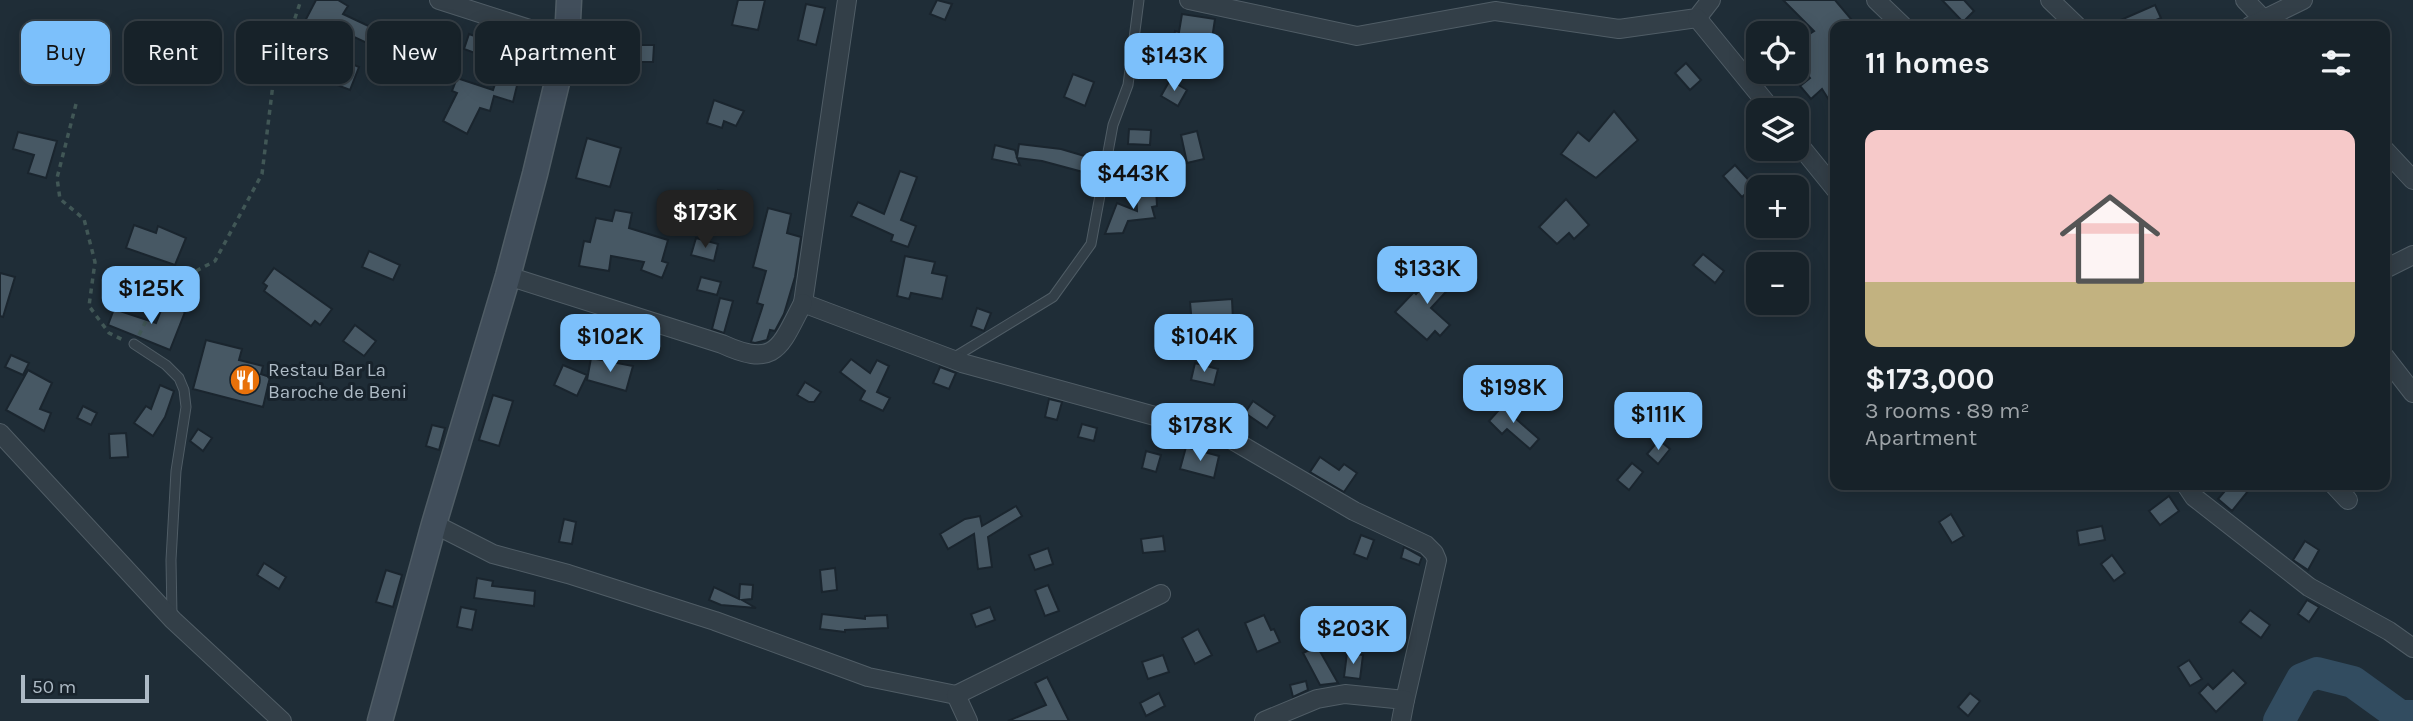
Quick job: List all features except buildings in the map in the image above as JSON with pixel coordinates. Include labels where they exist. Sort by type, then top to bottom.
[{"type":"street","points":[[439,0],[505,21]]},
{"type":"street","points":[[568,21],[569,0]]},
{"type":"street","points":[[508,276],[722,344],[745,355],[765,355],[780,346],[803,303],[847,0]]},
{"type":"street","points":[[1189,0],[1357,36],[1495,11],[1619,29],[1697,18],[1711,0]]},
{"type":"street","points":[[1876,0],[1898,21]]},
{"type":"street","points":[[2050,0],[2072,21]]},
{"type":"street","points":[[2245,0],[2259,21]]},
{"type":"street","points":[[2266,21],[2303,0]]},
{"type":"street","points":[[1697,18],[1762,98]]},
{"type":"street","points":[[380,721],[434,524],[508,276],[557,84]]},
{"type":"street","points":[[2390,155],[2413,180]]},
{"type":"street","points":[[1809,157],[1830,183]]},
{"type":"street","points":[[2390,266],[2413,255]]},
{"type":"street","points":[[803,303],[952,359],[1224,435],[1354,511],[1426,545],[1437,560],[1401,721]]},
{"type":"street","points":[[2390,363],[2413,393]]},
{"type":"street","points":[[0,433],[173,620],[282,721]]},
{"type":"street","points":[[2189,490],[2194,497],[2309,587],[2389,631],[2410,646]]},
{"type":"street","points":[[2339,490],[2348,500]]},
{"type":"street","points":[[434,524],[492,554],[568,574],[715,621],[868,677],[956,695],[1161,594]]},
{"type":"street","points":[[1264,721],[1317,699],[1345,694],[1405,700]]},
{"type":"street","points":[[956,695],[968,721]]},
{"type":"lane","points":[[952,359],[1053,297],[1091,244],[1113,125],[1128,85],[1139,0]]},
{"type":"lane","points":[[134,344],[166,365],[179,378],[184,390],[186,407],[176,471],[171,560],[170,594],[173,620]]},
{"type":"path","points":[[76,104],[57,178],[60,199],[84,219],[95,262],[89,306],[109,333],[134,344],[162,289],[215,261],[262,174],[273,84],[301,0]]},
{"type":"waterway","points":[[2279,721],[2302,679],[2317,673],[2353,682],[2400,716],[2413,716]]},
{"type":"place","name":"Restau Bar La Baroche de Beni","points":[[245,380]]}]
